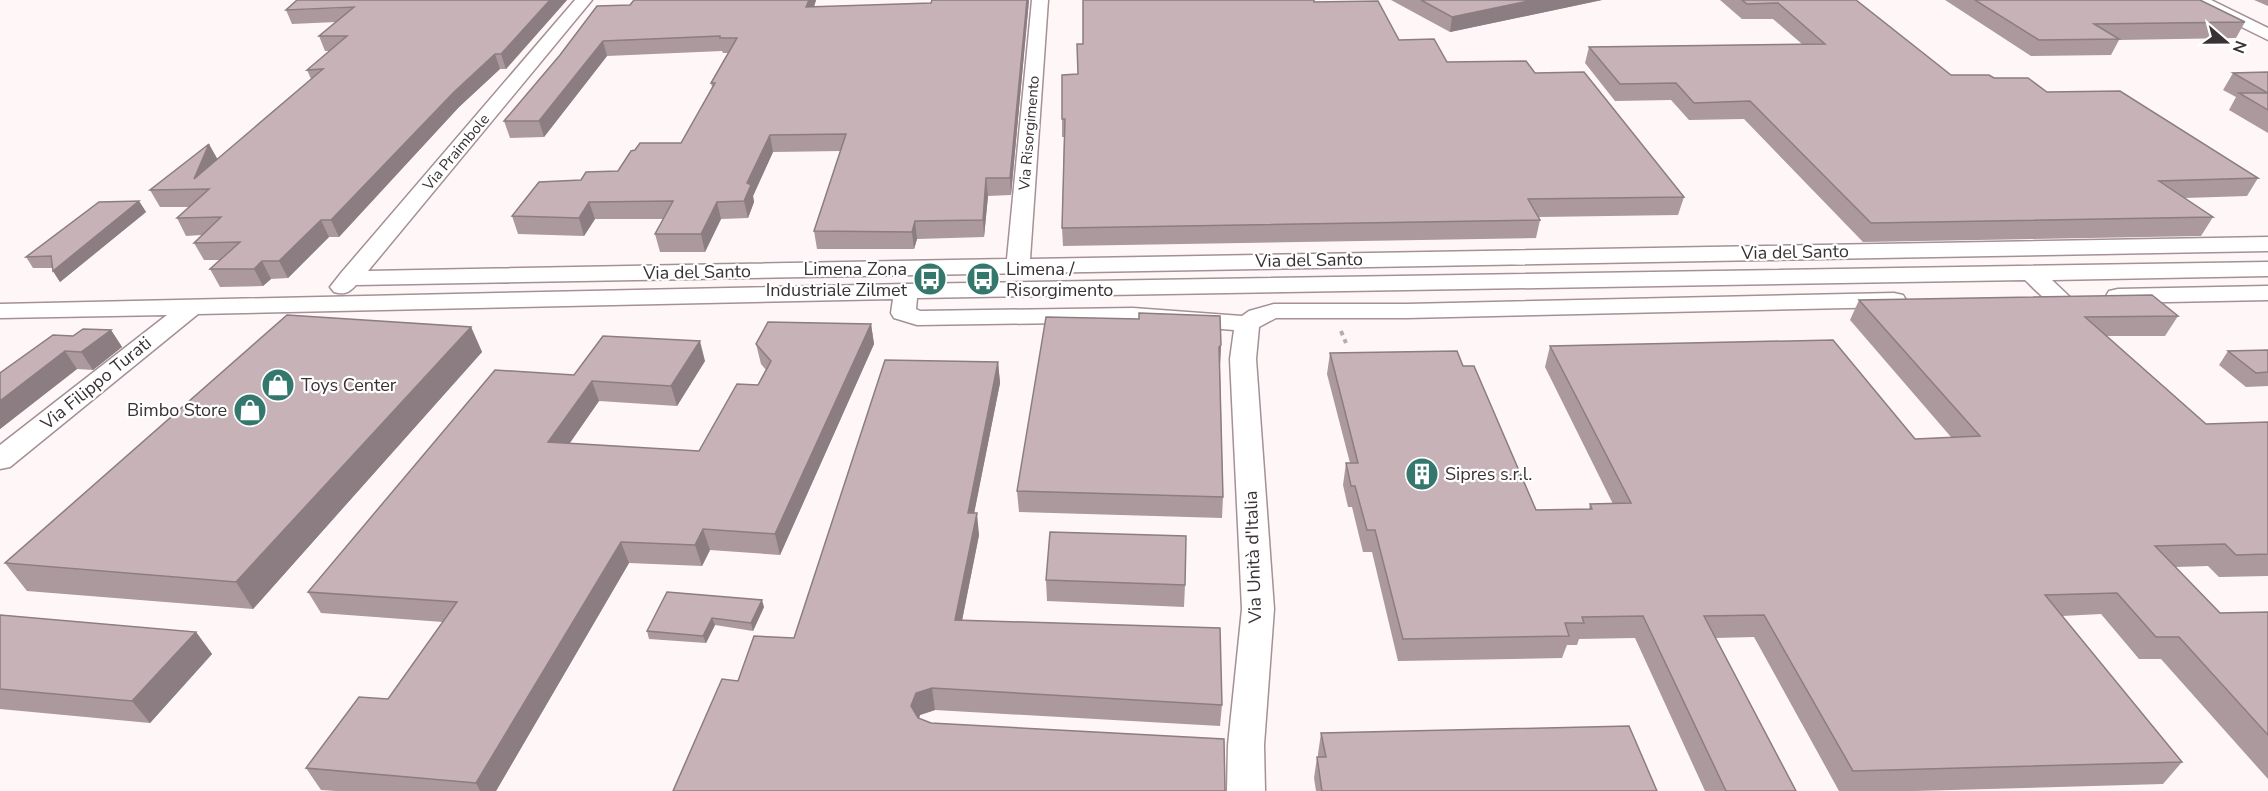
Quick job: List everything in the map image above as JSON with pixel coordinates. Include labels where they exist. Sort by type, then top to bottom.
[{"type":"street","name":"Via Praimbole","points":[[329,304],[584,0]]},
{"type":"street","name":"Via Risorgimento","points":[[1018,266],[1040,0]]},
{"type":"street","points":[[2199,0],[2263,30]]},
{"type":"street","name":"Via del Santo","points":[[349,278],[2268,244]]},
{"type":"street","points":[[0,311],[906,291],[2268,269]]},
{"type":"street","points":[[2031,273],[2058,298]]},
{"type":"street","points":[[906,291],[903,313],[917,318],[1133,315],[1247,324],[1258,316],[1275,311],[1407,311],[1918,300]]},
{"type":"street","points":[[2023,298],[2268,293]]},
{"type":"street","name":"Via Filippo Turati","points":[[0,460],[192,307]]},
{"type":"street","name":"Via Unità d'Italia","points":[[1246,791],[1246,745],[1258,609],[1243,359],[1247,324]]},
{"type":"street","points":[[1210,743],[1246,745]]},
{"type":"path","points":[[1341,330],[1346,343]]},
{"type":"building","points":[[297,0],[550,0],[501,54],[495,54],[454,92],[331,220],[321,220],[279,261],[262,261],[254,269],[210,269],[240,242],[194,243],[221,217],[177,218],[209,189],[150,190],[209,144],[194,179],[323,69],[307,70],[347,36],[319,36],[354,7],[286,10]]},
{"type":"building","points":[[634,0],[809,0],[806,7],[931,3],[932,0],[1027,0],[1010,178],[986,178],[983,220],[915,221],[912,232],[814,231],[846,134],[770,135],[747,183],[751,185],[744,201],[717,202],[701,234],[655,234],[673,201],[589,202],[579,218],[512,216],[539,182],[581,180],[586,172],[618,171],[631,151],[635,150],[640,143],[681,143],[715,83],[711,83],[737,38],[720,38],[720,36],[603,41],[539,121],[504,121],[560,55],[597,6],[630,5]]},
{"type":"building","points":[[1083,0],[1378,1],[1399,40],[1434,39],[1447,62],[1526,61],[1535,73],[1584,72],[1684,197],[1528,199],[1540,220],[1062,228],[1065,119],[1062,119],[1062,75],[1078,74],[1077,44],[1083,44]]},
{"type":"building","points":[[1421,0],[1533,0],[1452,17]]},
{"type":"building","points":[[1742,0],[1856,0],[1951,75],[2028,78],[2047,92],[2120,91],[2258,178],[2159,181],[2213,217],[1871,223],[1750,101],[1694,103],[1676,83],[1620,84],[1589,47],[1825,44],[1778,3],[1747,4]]},
{"type":"building","points":[[1975,0],[2200,0],[2245,22],[2094,24],[2119,39],[2039,40]]},
{"type":"building","points":[[2268,72],[2268,93],[2233,73]]},
{"type":"building","points":[[2239,93],[2268,93],[2268,110]]},
{"type":"building","points":[[139,201],[53,271],[51,256],[26,257],[99,202]]},
{"type":"building","points":[[2152,295],[2178,316],[2085,317],[2206,424],[2268,422],[2268,554],[2236,555],[2225,544],[2155,546],[2220,613],[2268,612],[2268,735],[2179,637],[2156,637],[2117,593],[2045,595],[2182,762],[1853,771],[1764,615],[1704,616],[1796,791],[1726,791],[1643,616],[1582,617],[1584,623],[1565,623],[1569,636],[1403,639],[1375,530],[1367,530],[1355,486],[1351,486],[1346,463],[1358,463],[1330,353],[1457,351],[1463,366],[1474,366],[1536,510],[1592,509],[1590,504],[1631,503],[1550,346],[1833,340],[1915,439],[1980,436],[1859,300]]},
{"type":"building","points":[[1139,313],[1220,316],[1223,497],[1017,491],[1046,317],[1139,319]]},
{"type":"building","points":[[287,315],[471,327],[236,582],[5,563]]},
{"type":"building","points":[[768,322],[871,324],[775,534],[703,529],[695,545],[621,542],[476,783],[306,768],[359,697],[388,699],[457,602],[308,592],[495,370],[574,375],[603,336],[700,341],[671,386],[592,381],[548,442],[699,451],[737,384],[758,385],[771,361],[756,344]]},
{"type":"building","points":[[83,329],[111,330],[81,352],[65,351],[0,401],[0,373],[53,335],[73,336]]},
{"type":"building","points":[[2268,350],[2268,372],[2256,373],[2228,351]]},
{"type":"building","points":[[885,360],[998,362],[968,513],[977,513],[955,620],[1220,628],[1222,705],[932,688],[916,693],[911,706],[918,718],[931,723],[1224,739],[1225,791],[673,791],[722,679],[738,681],[754,636],[794,638]]},
{"type":"building","points":[[1050,532],[1186,536],[1185,585],[1046,580]]},
{"type":"building","points":[[667,592],[762,600],[751,623],[712,618],[703,636],[647,631]]},
{"type":"building","points":[[0,615],[196,632],[132,701],[0,689]]},
{"type":"building","points":[[1629,726],[1657,791],[1322,791],[1317,757],[1326,757],[1321,733]]},
{"type":"place","name":"Limena Zona Industriale Zilmet","points":[[930,279]]},
{"type":"place","name":"Limena / Risorgimento","points":[[983,279]]},
{"type":"place","name":"Toys Center","points":[[278,385]]},
{"type":"place","name":"Bimbo Store","points":[[250,410]]},
{"type":"place","name":"Sipres s.r.l.","points":[[1422,474]]}]
